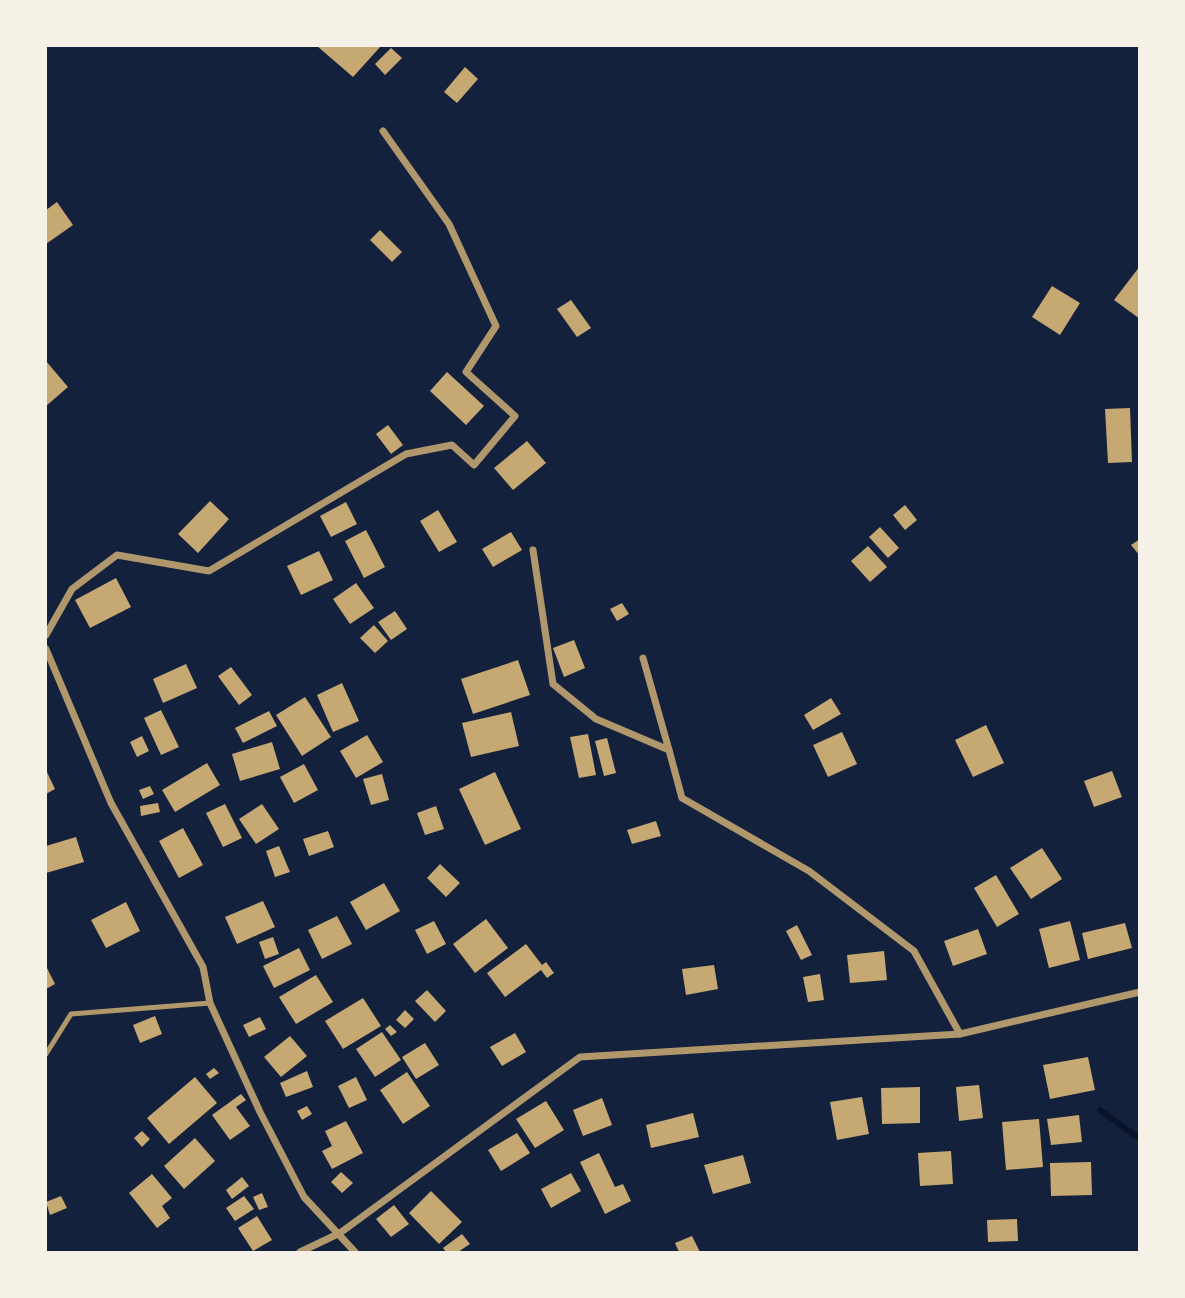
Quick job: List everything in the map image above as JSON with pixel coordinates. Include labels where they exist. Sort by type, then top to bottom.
[{"type":"street","points":[[46,635],[72,589],[117,555],[209,571],[406,454],[452,445],[474,465],[515,416],[466,372],[496,326],[449,224],[383,131]]},
{"type":"street","points":[[534,550],[553,684],[596,719],[669,750]]},
{"type":"street","points":[[46,649],[111,803],[203,967],[210,1003],[260,1112],[304,1197],[355,1252]]},
{"type":"street","points":[[643,658],[682,797],[808,871],[914,951],[960,1034]]},
{"type":"street","points":[[300,1252],[340,1233],[580,1057],[960,1034],[1139,992]]},
{"type":"lane","points":[[46,1054],[71,1014],[210,1003]]},
{"type":"building","points":[[317,46],[381,46],[353,77]]},
{"type":"building","points":[[391,48],[402,58],[385,75],[375,64]]},
{"type":"building","points":[[465,67],[478,79],[457,103],[444,92]]},
{"type":"building","points":[[57,202],[73,225],[46,244],[46,210]]},
{"type":"building","points":[[380,230],[402,252],[392,262],[370,240]]},
{"type":"building","points":[[1140,266],[1140,319],[1114,300]]},
{"type":"building","points":[[1052,286],[1080,303],[1060,335],[1032,317]]},
{"type":"building","points":[[571,300],[591,328],[577,337],[557,309]]},
{"type":"building","points":[[46,361],[68,387],[46,406]]},
{"type":"building","points":[[447,372],[484,406],[466,425],[430,391]]},
{"type":"building","points":[[1130,408],[1132,462],[1108,463],[1105,409]]},
{"type":"building","points":[[388,425],[403,445],[391,454],[376,434]]},
{"type":"building","points":[[527,441],[546,463],[513,490],[494,468]]},
{"type":"building","points":[[210,501],[229,519],[198,553],[178,534]]},
{"type":"building","points":[[346,502],[357,524],[331,537],[320,516]]},
{"type":"building","points":[[905,505],[917,520],[905,530],[893,515]]},
{"type":"building","points":[[438,510],[457,542],[439,552],[420,521]]},
{"type":"building","points":[[880,527],[899,548],[888,558],[869,537]]},
{"type":"building","points":[[366,530],[385,567],[364,578],[345,541]]},
{"type":"building","points":[[511,532],[522,550],[493,567],[482,549]]},
{"type":"building","points":[[1140,539],[1140,556],[1131,545]]},
{"type":"building","points":[[868,546],[887,567],[870,582],[851,561]]},
{"type":"building","points":[[319,551],[333,580],[301,595],[287,566]]},
{"type":"building","points":[[116,578],[131,607],[90,628],[75,600]]},
{"type":"building","points":[[356,583],[374,608],[350,624],[333,599]]},
{"type":"building","points":[[622,603],[629,614],[617,621],[610,609]]},
{"type":"building","points":[[395,611],[407,629],[391,640],[378,622]]},
{"type":"building","points":[[374,625],[388,641],[375,653],[360,638]]},
{"type":"building","points":[[574,640],[585,668],[564,677],[553,648]]},
{"type":"building","points":[[518,660],[530,695],[473,714],[461,679]]},
{"type":"building","points":[[186,664],[197,688],[163,703],[153,679]]},
{"type":"building","points":[[231,667],[252,695],[239,705],[218,676]]},
{"type":"building","points":[[342,683],[359,721],[333,732],[317,695]]},
{"type":"building","points":[[305,697],[331,737],[302,756],[276,715]]},
{"type":"building","points":[[831,698],[841,714],[813,730],[804,715]]},
{"type":"building","points":[[161,710],[179,747],[161,755],[144,718]]},
{"type":"building","points":[[269,711],[277,726],[243,743],[235,728]]},
{"type":"building","points":[[511,712],[519,746],[471,757],[462,723]]},
{"type":"building","points":[[986,725],[1004,763],[973,777],[955,740]]},
{"type":"building","points":[[842,732],[857,764],[828,777],[813,745]]},
{"type":"building","points":[[588,734],[596,775],[579,778],[570,737]]},
{"type":"building","points":[[367,735],[383,762],[356,778],[340,751]]},
{"type":"building","points":[[142,736],[149,751],[137,757],[130,742]]},
{"type":"building","points":[[607,738],[616,773],[604,776],[595,741]]},
{"type":"building","points":[[272,742],[280,769],[240,781],[232,754]]},
{"type":"building","points":[[207,763],[220,785],[175,812],[162,790]]},
{"type":"building","points":[[304,764],[318,790],[294,803],[280,777]]},
{"type":"building","points":[[46,770],[55,789],[46,794]]},
{"type":"building","points":[[1112,771],[1122,797],[1094,807],[1084,781]]},
{"type":"building","points":[[495,772],[521,829],[485,845],[459,789]]},
{"type":"building","points":[[382,774],[389,800],[371,805],[363,779]]},
{"type":"building","points":[[150,786],[154,794],[143,799],[139,790]]},
{"type":"building","points":[[158,803],[160,812],[141,816],[140,806]]},
{"type":"building","points":[[225,804],[242,838],[223,847],[206,813]]},
{"type":"building","points":[[262,804],[279,829],[256,844],[239,819]]},
{"type":"building","points":[[436,806],[444,829],[425,835],[417,813]]},
{"type":"building","points":[[656,821],[661,836],[632,844],[627,830]]},
{"type":"building","points":[[183,828],[203,865],[179,878],[159,841]]},
{"type":"building","points":[[328,831],[334,847],[309,856],[303,839]]},
{"type":"building","points":[[76,837],[84,862],[46,873],[46,846]]},
{"type":"building","points":[[279,846],[290,872],[275,877],[266,851]]},
{"type":"building","points":[[1042,848],[1062,879],[1031,899],[1010,868]]},
{"type":"building","points":[[440,864],[460,883],[446,897],[427,878]]},
{"type":"building","points":[[996,875],[1019,914],[997,927],[974,888]]},
{"type":"building","points":[[384,883],[400,911],[366,930],[350,902]]},
{"type":"building","points":[[263,901],[275,927],[237,944],[225,917]]},
{"type":"building","points":[[126,902],[140,931],[106,948],[91,920]]},
{"type":"building","points":[[337,916],[352,944],[322,959],[308,930]]},
{"type":"building","points":[[486,919],[508,948],[475,973],[453,944]]},
{"type":"building","points":[[434,921],[446,944],[427,954],[415,930]]},
{"type":"building","points":[[1070,921],[1080,960],[1049,968],[1039,929]]},
{"type":"building","points":[[1125,923],[1132,948],[1088,959],[1082,933]]},
{"type":"building","points":[[797,925],[812,955],[801,960],[786,931]]},
{"type":"building","points":[[978,929],[987,954],[953,966],[944,941]]},
{"type":"building","points":[[273,937],[279,954],[265,959],[259,942]]},
{"type":"building","points":[[526,944],[542,965],[546,962],[554,973],[547,978],[541,970],[505,997],[487,973]]},
{"type":"building","points":[[299,948],[310,970],[274,988],[263,966]]},
{"type":"building","points":[[884,951],[887,980],[850,983],[847,955]]},
{"type":"building","points":[[714,965],[718,989],[686,995],[682,969]]},
{"type":"building","points":[[46,966],[55,984],[46,989]]},
{"type":"building","points":[[820,974],[824,1000],[808,1002],[803,977]]},
{"type":"building","points":[[316,975],[333,1002],[296,1024],[279,997]]},
{"type":"building","points":[[427,990],[446,1011],[435,1022],[415,1001]]},
{"type":"building","points":[[363,998],[381,1026],[343,1049],[325,1021]]},
{"type":"building","points":[[405,1010],[414,1019],[405,1028],[396,1020]]},
{"type":"building","points":[[155,1016],[162,1034],[140,1043],[133,1025]]},
{"type":"building","points":[[260,1017],[266,1029],[249,1037],[243,1025]]},
{"type":"building","points":[[390,1025],[397,1032],[391,1036],[385,1029]]},
{"type":"building","points":[[382,1032],[401,1060],[375,1077],[356,1049]]},
{"type":"building","points":[[515,1033],[526,1052],[502,1066],[490,1047]]},
{"type":"building","points":[[290,1036],[307,1056],[281,1077],[264,1057]]},
{"type":"building","points":[[425,1043],[439,1065],[416,1079],[402,1057]]},
{"type":"building","points":[[1088,1057],[1095,1090],[1050,1099],[1043,1065]]},
{"type":"building","points":[[214,1068],[219,1073],[210,1079],[206,1074]]},
{"type":"building","points":[[307,1071],[313,1087],[286,1097],[280,1083]]},
{"type":"building","points":[[407,1072],[430,1106],[403,1124],[380,1090]]},
{"type":"building","points":[[195,1077],[217,1103],[169,1144],[147,1118]]},
{"type":"building","points":[[356,1077],[367,1100],[349,1108],[338,1086]]},
{"type":"building","points":[[979,1085],[983,1118],[959,1121],[956,1087]]},
{"type":"building","points":[[920,1087],[920,1123],[882,1124],[881,1088]]},
{"type":"building","points":[[241,1094],[246,1100],[236,1107],[250,1126],[230,1140],[212,1115]]},
{"type":"building","points":[[862,1097],[869,1134],[837,1140],[830,1102]]},
{"type":"building","points":[[602,1098],[612,1125],[583,1136],[573,1110]]},
{"type":"building","points":[[546,1101],[564,1130],[535,1148],[516,1119]]},
{"type":"building","points":[[307,1106],[312,1114],[302,1120],[297,1111]]},
{"type":"building","points":[[693,1113],[699,1137],[651,1148],[646,1125]]},
{"type":"building","points":[[1079,1115],[1082,1142],[1051,1145],[1047,1119]]},
{"type":"building","points":[[1039,1119],[1043,1167],[1006,1170],[1002,1122]]},
{"type":"building","points":[[346,1121],[363,1153],[332,1169],[322,1151],[332,1146],[325,1131]]},
{"type":"building","points":[[142,1131],[150,1139],[142,1147],[134,1138]]},
{"type":"building","points":[[517,1133],[530,1153],[501,1171],[488,1150]]},
{"type":"building","points":[[195,1138],[215,1161],[184,1189],[164,1166]]},
{"type":"building","points":[[951,1151],[953,1184],[920,1186],[918,1153]]},
{"type":"building","points":[[599,1153],[615,1187],[623,1184],[631,1201],[605,1214],[580,1162]]},
{"type":"building","points":[[743,1155],[751,1183],[713,1194],[704,1165]]},
{"type":"building","points":[[1091,1162],[1092,1195],[1051,1196],[1050,1163]]},
{"type":"building","points":[[341,1172],[353,1183],[342,1193],[331,1182]]},
{"type":"building","points":[[571,1173],[581,1191],[551,1208],[541,1189]]},
{"type":"building","points":[[152,1174],[172,1198],[162,1206],[170,1218],[157,1228],[129,1193]]},
{"type":"building","points":[[242,1177],[249,1186],[232,1199],[226,1190]]},
{"type":"building","points":[[431,1191],[462,1222],[439,1244],[409,1213]]},
{"type":"building","points":[[262,1193],[268,1207],[259,1210],[253,1197]]},
{"type":"building","points":[[61,1196],[67,1208],[50,1215],[46,1202]]},
{"type":"building","points":[[244,1196],[254,1209],[235,1221],[226,1208]]},
{"type":"building","points":[[394,1205],[409,1224],[391,1237],[376,1219]]},
{"type":"building","points":[[257,1216],[272,1240],[253,1251],[238,1228]]},
{"type":"building","points":[[1017,1219],[1018,1241],[988,1242],[987,1220]]},
{"type":"building","points":[[462,1234],[470,1244],[458,1252],[446,1252],[443,1248]]},
{"type":"building","points":[[692,1236],[700,1252],[679,1252],[675,1243]]},
{"type":"waterway","points":[[1100,1110],[1140,1139]]}]
